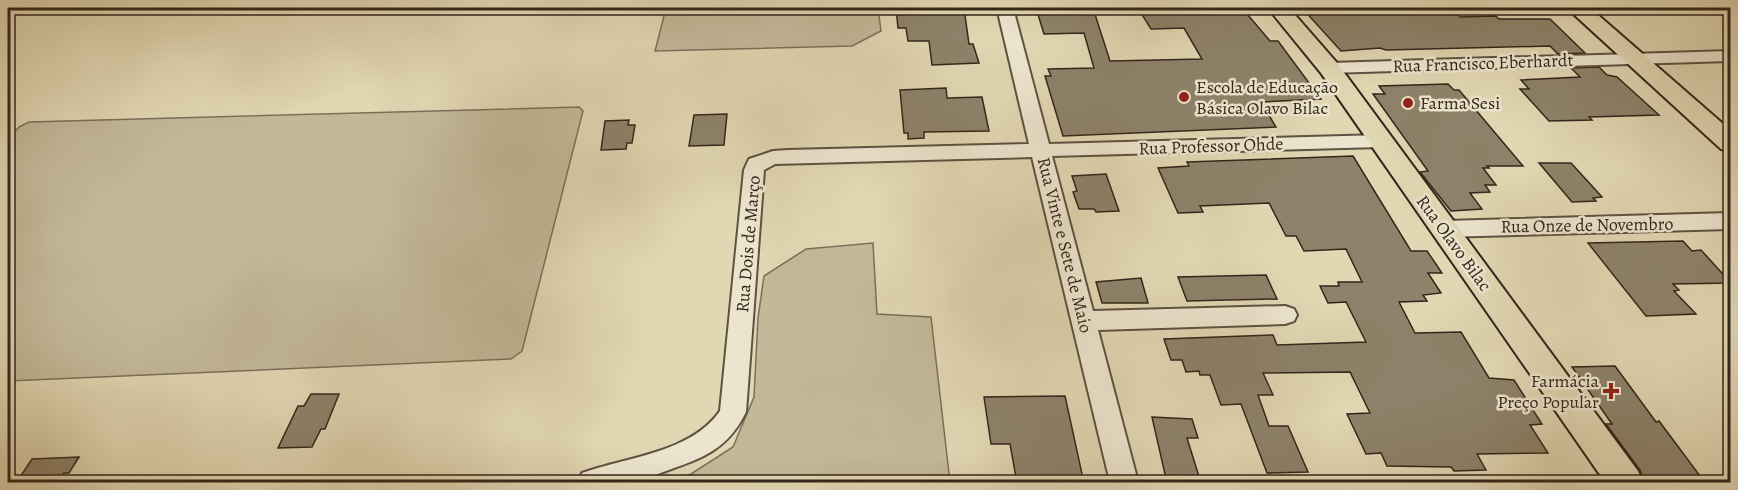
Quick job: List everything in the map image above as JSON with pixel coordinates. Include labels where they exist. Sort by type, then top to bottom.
[{"type":"main road","name":"Rua Olavo Bilac","points":[[1278,8],[1329,68],[1625,483]]},
{"type":"main road","points":[[1578,8],[1731,143]]},
{"type":"street","name":"Rua Vinte e Sete de Maio","points":[[1005,8],[1124,483]]},
{"type":"street","name":"Rua Francisco Eberhardt","points":[[1329,68],[1731,56]]},
{"type":"street","name":"Rua Professor Ohde","points":[[1041,151],[1381,141]]},
{"type":"street","name":"Rua Dois de Março","points":[[592,483],[680,453],[708,440],[726,426],[733,412],[756,164],[773,158],[788,157],[1041,151]]},
{"type":"street","name":"Rua Onze de Novembro","points":[[1444,229],[1731,221]]},
{"type":"street","points":[[1084,321],[1285,315]]},
{"type":"shaded area","points":[[666,8],[878,8],[881,31],[852,46],[655,51]]},
{"type":"shaded area","points":[[579,107],[583,111],[522,351],[511,359],[8,381],[8,139],[19,127],[29,122]]},
{"type":"shaded area","points":[[873,243],[877,314],[931,317],[950,482],[666,482],[691,474],[733,447],[754,397],[758,318],[764,276],[806,249]]},
{"type":"building","points":[[896,8],[964,8],[969,44],[973,44],[979,63],[932,65],[929,41],[908,41],[906,28],[898,28]]},
{"type":"building","name":"Escola de Educação Básica Olavo Bilac","points":[[1036,8],[1093,8],[1110,61],[1202,59],[1184,28],[1151,29],[1141,13],[1184,12],[1181,8],[1242,8],[1270,41],[1278,41],[1321,99],[1261,102],[1276,127],[1063,136],[1045,76],[1051,76],[1048,69],[1094,68],[1084,33],[1044,34]]},
{"type":"building","points":[[1302,8],[1446,8],[1454,9],[1460,17],[1550,19],[1585,53],[1558,54],[1550,46],[1386,50],[1380,48],[1341,51]]},
{"type":"building","points":[[1599,67],[1607,75],[1617,77],[1659,115],[1589,117],[1592,120],[1549,121],[1520,89],[1529,89],[1521,80],[1580,77],[1571,68]]},
{"type":"building","points":[[1448,84],[1454,90],[1459,90],[1523,166],[1483,168],[1496,185],[1485,185],[1490,192],[1470,193],[1482,209],[1451,211],[1420,172],[1428,171],[1373,94],[1385,94],[1379,86]]},
{"type":"building","points":[[946,88],[947,98],[982,97],[989,131],[924,132],[924,138],[908,139],[908,133],[904,133],[900,90]]},
{"type":"building","points":[[727,114],[724,145],[689,146],[694,115]]},
{"type":"building","points":[[629,120],[628,125],[635,125],[632,143],[627,143],[626,149],[601,150],[605,121]]},
{"type":"building","points":[[1353,156],[1411,251],[1427,251],[1442,273],[1428,273],[1441,293],[1423,295],[1427,301],[1399,302],[1415,333],[1461,332],[1489,378],[1514,380],[1542,424],[1530,425],[1548,453],[1477,454],[1486,470],[1454,471],[1451,467],[1387,466],[1381,453],[1366,454],[1347,414],[1370,413],[1350,372],[1263,373],[1273,395],[1258,395],[1269,426],[1288,426],[1308,472],[1267,473],[1241,404],[1221,405],[1210,375],[1200,375],[1199,371],[1186,372],[1182,360],[1171,360],[1164,339],[1273,335],[1277,345],[1366,342],[1346,302],[1328,303],[1320,286],[1339,286],[1338,282],[1362,282],[1346,249],[1304,251],[1296,236],[1286,236],[1269,203],[1200,206],[1203,212],[1178,213],[1158,168],[1189,166],[1187,162]]},
{"type":"building","points":[[1539,163],[1571,163],[1602,197],[1593,198],[1596,201],[1572,202]]},
{"type":"building","points":[[1106,174],[1119,211],[1096,212],[1094,209],[1079,209],[1073,192],[1077,191],[1072,176]]},
{"type":"building","points":[[1683,241],[1692,251],[1701,250],[1731,283],[1673,284],[1679,290],[1674,291],[1696,314],[1646,316],[1588,243]]},
{"type":"building","points":[[1266,275],[1277,299],[1187,301],[1178,277]]},
{"type":"building","points":[[1141,278],[1148,303],[1102,303],[1096,282]]},
{"type":"building","points":[[1615,366],[1703,480],[1645,483],[1640,470],[1606,424],[1612,424],[1572,367]]},
{"type":"building","points":[[311,394],[339,394],[325,429],[321,429],[312,447],[278,448],[298,406],[304,406]]},
{"type":"building","points":[[1065,396],[1084,483],[1017,483],[1010,444],[991,444],[984,397]]},
{"type":"building","points":[[1152,417],[1192,419],[1198,438],[1187,438],[1201,483],[1167,483]]},
{"type":"building","points":[[79,457],[69,473],[64,473],[58,483],[16,483],[32,459]]},
{"type":"place","name":"Escola de Educação Básica Olavo Bilac","points":[[1184,97]]},
{"type":"place","name":"Farma Sesi","points":[[1408,103]]},
{"type":"place","name":"Farmácia Preço Popular","points":[[1611,391]]}]
